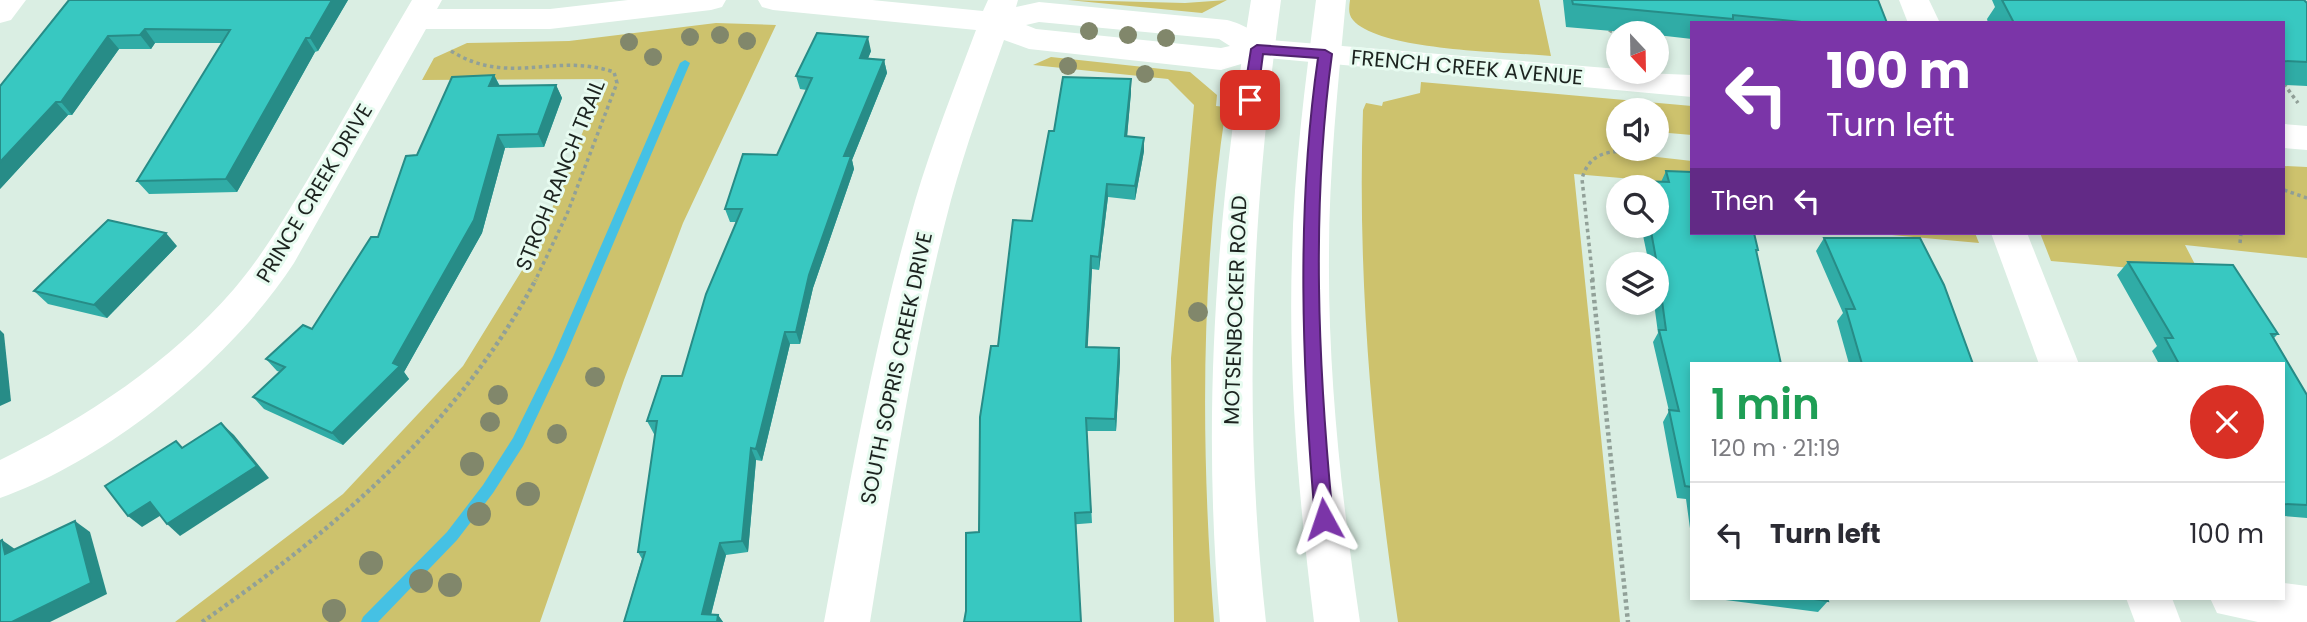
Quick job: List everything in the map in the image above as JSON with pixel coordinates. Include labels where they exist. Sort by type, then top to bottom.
[{"type":"street","points":[[0,13],[12,0]]},
{"type":"street","points":[[421,9],[551,19],[710,0]]},
{"type":"street","points":[[773,0],[999,11],[1029,39],[1221,59],[1257,49]]},
{"type":"street","name":"MOTSENBOCKER ROAD","points":[[1243,622],[1232,464],[1231,309],[1237,207],[1257,49],[1266,0]]},
{"type":"street","points":[[1331,0],[1312,201],[1312,345],[1321,494],[1337,622]]},
{"type":"street","points":[[1914,0],[1923,21]]},
{"type":"street","name":"PRINCE CREEK DRIVE","points":[[0,480],[63,446],[133,401],[195,352],[245,303],[286,247],[421,9]]},
{"type":"street","name":"SOUTH SOPRIS CREEK DRIVE","points":[[847,622],[885,401],[911,284],[943,169],[999,11]]},
{"type":"street","name":"FRENCH CREEK AVENUE","points":[[1257,49],[1690,86]]},
{"type":"street","points":[[2010,235],[2058,362]]},
{"type":"street","points":[[2150,600],[2158,622]]},
{"type":"street","points":[[2249,600],[2307,607]]},
{"type":"path","name":"STROH RANCH TRAIL","points":[[202,622],[306,547],[367,494],[406,454],[491,354],[531,289],[552,246],[617,83],[614,72],[597,65],[486,69],[462,61],[446,47]]},
{"type":"path","points":[[2285,87],[2298,128]]},
{"type":"path","points":[[1606,152],[1586,163],[1581,178],[1628,622]]},
{"type":"path","points":[[2285,190],[2307,198]]},
{"type":"path","points":[[2240,243],[2241,235]]},
{"type":"shaded area","points":[[1068,0],[1185,3],[1227,0],[1202,13]]},
{"type":"shaded area","points":[[1350,0],[1539,0],[1551,56],[1446,48],[1389,38],[1367,30],[1353,20],[1349,8]]},
{"type":"shaded area","points":[[716,23],[776,25],[683,223],[624,380],[540,622],[175,622],[343,494],[463,366],[537,246],[604,79],[422,80],[434,58],[467,43],[569,41]]},
{"type":"shaded area","points":[[1051,57],[1190,72],[1217,95],[1216,106],[1226,107],[1211,236],[1205,364],[1207,493],[1214,622],[1174,622],[1171,358],[1194,105],[1168,79],[1033,65]]},
{"type":"shaded area","points":[[1421,82],[1606,98],[1606,161],[1669,161],[1669,158],[1690,161],[1690,184],[1669,182],[1669,175],[1606,177],[1574,174],[1620,622],[1398,622],[1374,430],[1362,239],[1363,110],[1366,103],[1382,106],[1383,102],[1420,93]]},
{"type":"shaded area","points":[[1669,104],[1690,106],[1690,135],[1669,133]]},
{"type":"shaded area","points":[[2285,166],[2307,167],[2307,258],[2185,245],[2200,274],[2051,261],[2041,235],[2285,235]]},
{"type":"shaded area","points":[[1892,235],[1976,235],[1979,243]]},
{"type":"building","points":[[69,0],[332,0],[310,38],[306,38],[226,179],[137,181],[230,30],[145,29],[140,35],[108,36],[61,102],[56,102],[0,162],[0,86]]},
{"type":"building","points":[[1572,0],[1878,0],[1886,21],[1792,21],[1733,15],[1733,19],[1573,4]]},
{"type":"building","points":[[2002,0],[2304,0],[2307,3],[2307,62],[2285,61],[2285,21],[2013,21]]},
{"type":"building","points":[[817,33],[868,37],[860,58],[884,60],[844,156],[851,156],[809,275],[796,332],[785,332],[756,449],[751,448],[742,541],[720,543],[702,614],[718,615],[717,622],[624,622],[645,552],[638,552],[657,421],[647,421],[662,376],[682,376],[706,294],[742,209],[725,209],[743,154],[777,155],[812,78],[796,76]]},
{"type":"building","points":[[494,75],[489,86],[556,85],[538,134],[498,135],[474,220],[393,363],[400,366],[332,433],[253,397],[285,367],[266,359],[303,325],[312,329],[371,237],[378,237],[406,156],[417,155],[452,77]]},
{"type":"building","points":[[1063,77],[1131,79],[1125,136],[1144,138],[1135,186],[1107,184],[1099,257],[1091,256],[1086,347],[1119,348],[1115,419],[1086,418],[1091,512],[1075,513],[1081,622],[964,622],[966,533],[979,532],[980,417],[991,346],[998,346],[1013,220],[1032,221],[1049,131],[1054,131]]},
{"type":"building","points":[[1666,171],[1690,172],[1690,235],[1754,235],[1781,362],[1690,362],[1690,487],[1685,486],[1669,410],[1679,411],[1659,330],[1666,330],[1664,315],[1669,315],[1669,252],[1655,252],[1652,238],[1669,238],[1669,175]]},
{"type":"building","points":[[108,220],[166,233],[94,305],[34,291]]},
{"type":"building","points":[[1824,238],[1920,238],[1944,285],[1972,362],[1861,362],[1846,309],[1855,309]]},
{"type":"building","points":[[2128,262],[2233,265],[2278,334],[2271,334],[2307,395],[2307,505],[2285,504],[2285,362],[2178,362],[2165,338],[2173,338]]},
{"type":"building","points":[[221,423],[257,466],[167,524],[150,502],[128,516],[105,486],[176,441],[182,448]]},
{"type":"building","points":[[75,521],[91,583],[12,622],[0,622],[0,541],[2,540],[5,554]]},
{"type":"waterway","points":[[368,622],[452,536],[488,489],[518,442],[559,357],[685,63]]},
{"type":"route","points":[[1250,100],[1257,49],[1325,54],[1310,253],[1316,429],[1324,519]]}]
